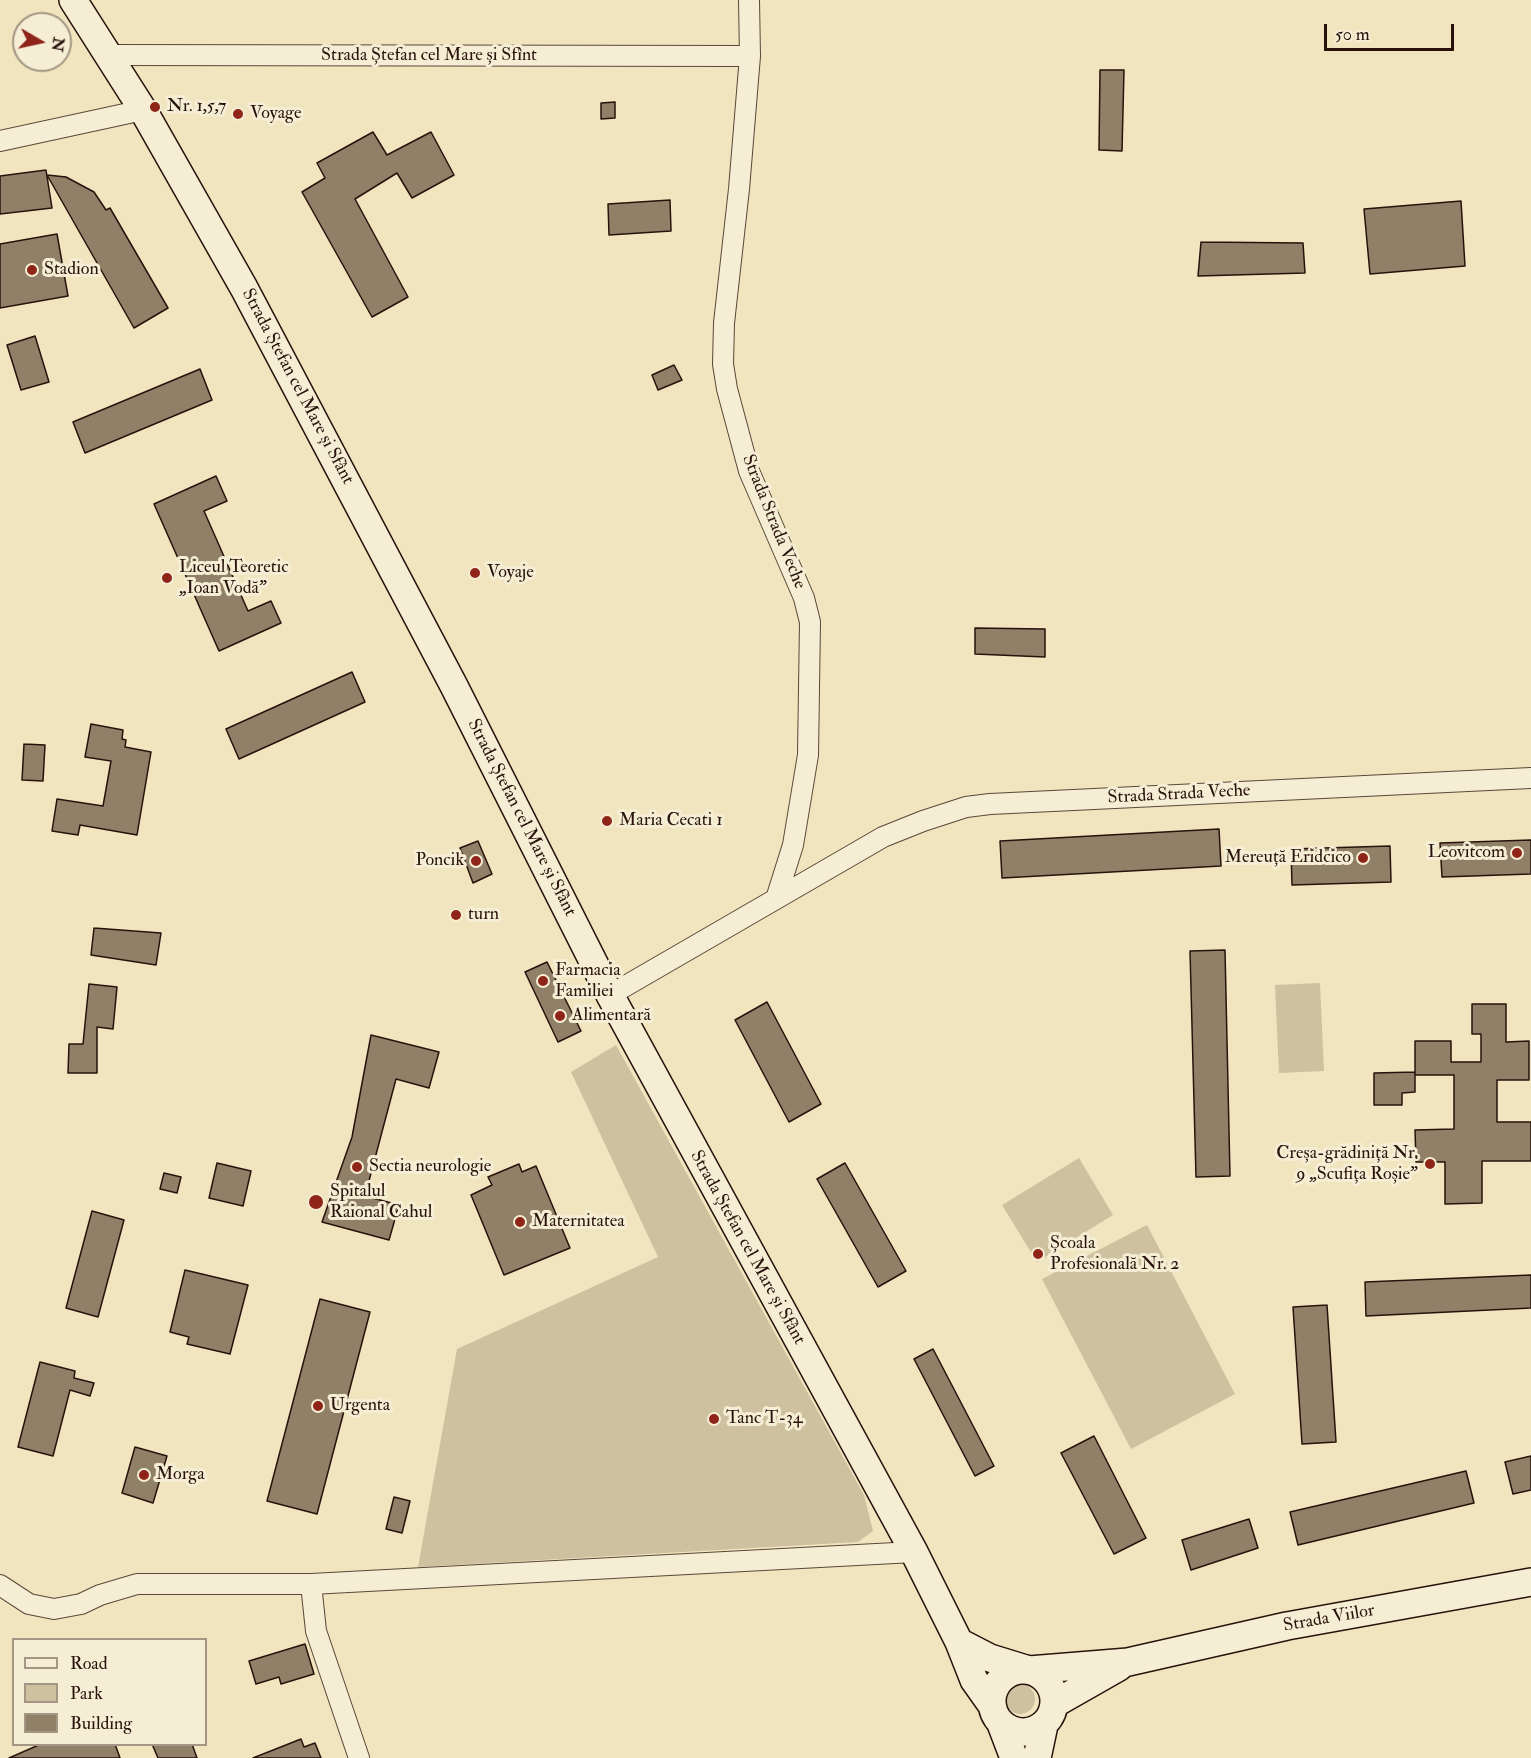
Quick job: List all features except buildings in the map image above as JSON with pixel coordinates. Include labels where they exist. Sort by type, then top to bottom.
[{"type":"main road","name":"Strada Ștefan cel Mare și Sfânt","points":[[73,0],[143,110],[244,288],[521,815],[610,995],[914,1552],[959,1642],[974,1680],[996,1714],[1014,1758]]},
{"type":"main road","name":"Strada Viilor","points":[[1128,1662],[1287,1626],[1531,1582]]},
{"type":"main road","points":[[959,1642],[990,1658],[1029,1670],[1048,1683],[1049,1715],[1036,1751],[1037,1758]]},
{"type":"main road","points":[[1128,1662],[1022,1733],[1011,1731],[996,1714],[998,1682],[1017,1670],[1128,1662]]},
{"type":"street","name":"Strada Strada Veche","points":[[749,0],[750,56],[740,179],[724,323],[723,364],[727,389],[749,471],[804,598],[810,622],[807,754],[793,845],[776,899]]},
{"type":"street","name":"Strada Ștefan cel Mare și Sfînt","points":[[108,55],[750,56]]},
{"type":"street","points":[[0,141],[143,110]]},
{"type":"street","name":"Strada Strada Veche","points":[[610,995],[882,837],[966,807],[1531,778]]},
{"type":"street","points":[[0,1585],[29,1604],[54,1609],[81,1604],[100,1595],[137,1584],[311,1584],[914,1552]]},
{"type":"street","points":[[311,1584],[316,1631],[359,1758]]},
{"type":"green space","points":[[1320,983],[1324,1071],[1279,1073],[1275,985]]},
{"type":"green space","points":[[616,1045],[864,1495],[873,1531],[858,1542],[418,1567],[457,1349],[658,1257],[571,1072]]},
{"type":"green space","points":[[1079,1158],[1113,1215],[1037,1262],[1002,1205]]},
{"type":"green space","points":[[1147,1225],[1235,1394],[1131,1449],[1042,1279]]},
{"type":"green space","points":[[1020,1684],[1031,1688],[1035,1699],[1031,1710],[1020,1714],[1009,1710],[1005,1699],[1009,1688]]},
{"type":"place","name":"Nr. 1,5,7","points":[[155,107]]},
{"type":"place","name":"Voyage","points":[[238,114]]},
{"type":"place","name":"Stadion","points":[[32,270]]},
{"type":"place","name":"Voyaje","points":[[475,573]]},
{"type":"place","name":"Liceul Teoretic „Ioan Vodă”","points":[[167,578]]},
{"type":"place","name":"Maria Cecati 1","points":[[607,821]]},
{"type":"place","name":"Leovitcom","points":[[1517,853]]},
{"type":"place","name":"Mereuță Eridcico","points":[[1363,858]]},
{"type":"place","name":"Poncik","points":[[476,861]]},
{"type":"place","name":"turn","points":[[456,915]]},
{"type":"place","name":"Farmacia Familiei","points":[[543,981]]},
{"type":"place","name":"Alimentară","points":[[560,1016]]},
{"type":"place","name":"Creșa-grădiniță Nr. 9 „Scufița Roșie”","points":[[1430,1164]]},
{"type":"place","name":"Sectia neurologie","points":[[357,1167]]},
{"type":"place","name":"Spitalul Raional Cahul","points":[[316,1202]]},
{"type":"place","name":"Maternitatea","points":[[520,1222]]},
{"type":"place","name":"Școala Profesională Nr. 2","points":[[1038,1254]]},
{"type":"place","name":"Urgenta","points":[[318,1406]]},
{"type":"place","name":"Tanc T-34","points":[[714,1419]]},
{"type":"place","name":"Morga","points":[[144,1475]]}]
